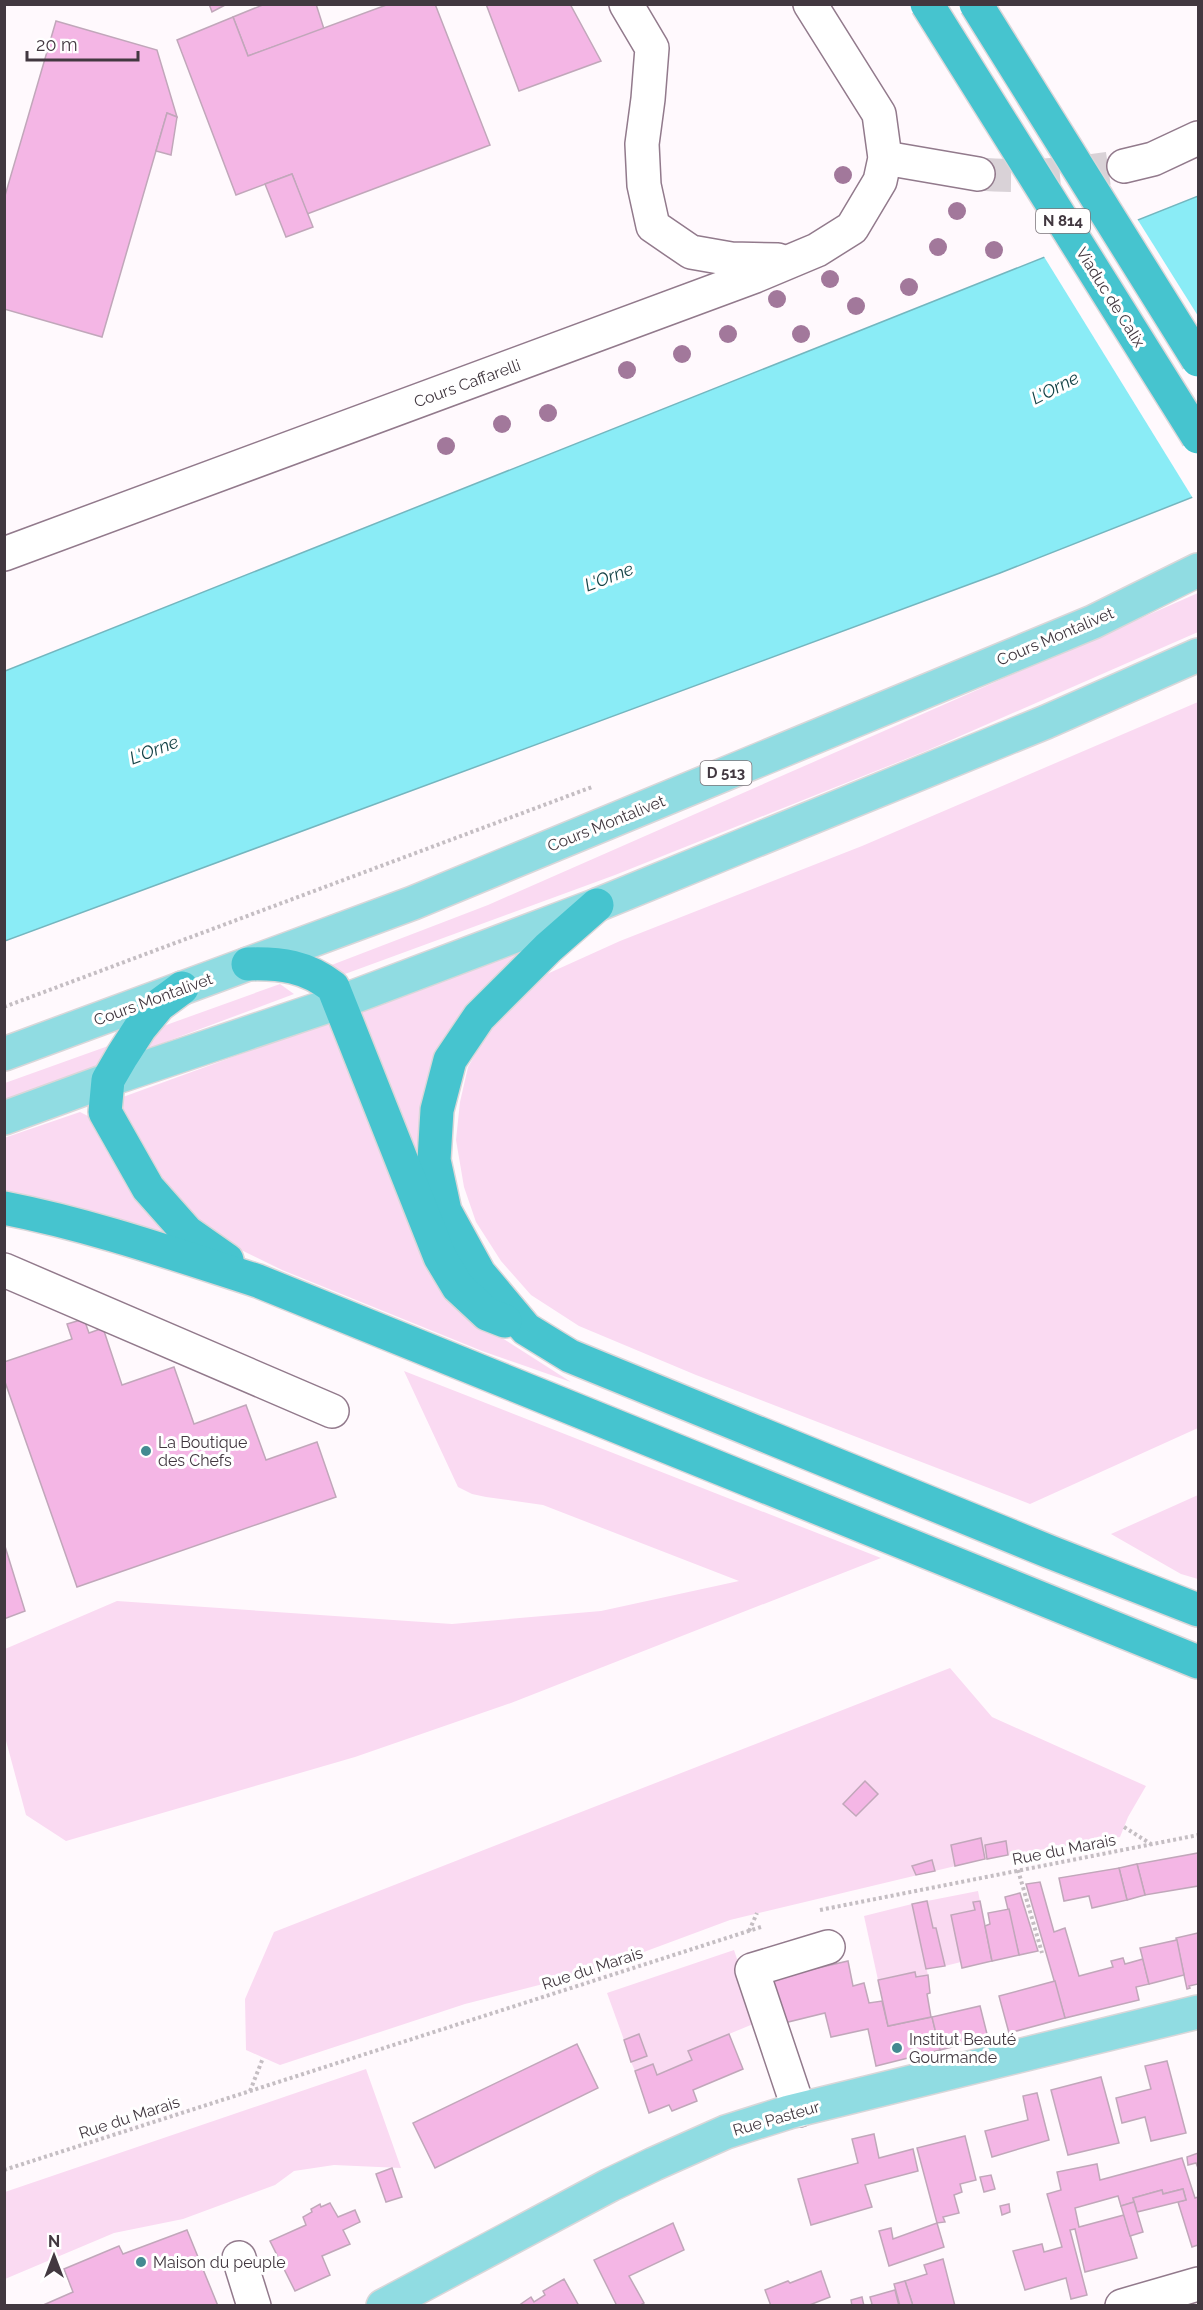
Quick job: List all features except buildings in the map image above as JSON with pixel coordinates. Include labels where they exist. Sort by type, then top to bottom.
[{"type":"highway","name":"Viaduc de Calix","points":[[927,4],[1198,437]]},
{"type":"highway","name":"N 814","points":[[976,4],[1198,360]]},
{"type":"highway","points":[[526,1329],[479,1273],[445,1211],[434,1160],[437,1110],[450,1060],[479,1017],[548,948],[597,905]]},
{"type":"highway","points":[[248,964],[279,963],[305,970],[333,987],[440,1257],[458,1287],[486,1314],[526,1329],[570,1356],[1198,1610]]},
{"type":"highway","points":[[182,988],[159,1005],[140,1028],[108,1080],[105,1112],[148,1188],[187,1232],[258,1281]]},
{"type":"highway","points":[[4,1208],[60,1218],[258,1281],[1198,1662]]},
{"type":"main road","name":"Cours Montalivet","points":[[4,1054],[413,903],[1093,622],[1198,570]]},
{"type":"main road","points":[[4,1118],[108,1080],[340,1002],[597,905],[1046,722],[1198,655]]},
{"type":"main road","name":"Rue Pasteur","points":[[383,2306],[600,2190],[726,2132],[799,2110],[1198,2012]]},
{"type":"street","points":[[626,4],[652,48],[642,144],[644,185],[653,226],[691,252],[731,259],[793,260]]},
{"type":"street","points":[[810,4],[879,114],[885,158],[978,174]]},
{"type":"street","points":[[1124,166],[1153,159],[1198,138]]},
{"type":"street","name":"Cours Caffarelli","points":[[4,554],[817,250],[852,228],[880,181],[885,158]]},
{"type":"street","points":[[4,1270],[332,1411]]},
{"type":"street","points":[[799,2110],[752,1970],[828,1947]]},
{"type":"street","points":[[239,2258],[254,2306]]},
{"type":"street","points":[[1122,2306],[1198,2284]]},
{"type":"path","points":[[4,1007],[600,784]]},
{"type":"path","points":[[1124,1827],[1151,1844]]},
{"type":"path","name":"Rue du Marais","points":[[816,1911],[1198,1834]]},
{"type":"path","points":[[1018,1870],[1042,1953]]},
{"type":"path","points":[[748,1931],[757,1913]]},
{"type":"path","name":"Rue du Marais","points":[[4,2170],[771,1924]]},
{"type":"path","points":[[249,2091],[263,2058]]},
{"type":"shaded area","points":[[1198,593],[1198,632],[926,751],[615,875],[345,974],[329,966],[488,905]]},
{"type":"shaded area","points":[[1198,702],[1198,1428],[1030,1504],[696,1375],[579,1326],[531,1295],[501,1261],[476,1222],[464,1187],[456,1140],[460,1102],[468,1067],[486,1035],[547,974],[620,941],[862,846]]},
{"type":"shaded area","points":[[523,951],[482,991],[426,1177],[361,1014],[363,1010],[372,1005]]},
{"type":"shaded area","points":[[280,984],[294,994],[136,1053],[144,1033]]},
{"type":"shaded area","points":[[331,1021],[480,1324],[571,1382],[482,1351],[282,1270],[235,1247],[201,1223],[169,1192],[117,1103],[123,1097]]},
{"type":"shaded area","points":[[111,1045],[104,1065],[5,1100],[5,1083]]},
{"type":"shaded area","points":[[80,1112],[90,1117],[98,1136],[122,1172],[152,1205],[199,1250],[52,1203],[5,1192],[4,1138]]},
{"type":"shaded area","points":[[404,1371],[881,1558],[511,1703],[355,1757],[66,1841],[26,1815],[5,1737],[5,1649],[117,1601],[452,1624],[601,1611],[739,1581],[543,1505],[486,1497],[472,1494],[458,1487]]},
{"type":"shaded area","points":[[1198,1495],[1198,1579],[1181,1574],[1111,1534]]},
{"type":"shaded area","points":[[950,1668],[992,1717],[1146,1786],[1128,1817],[1120,1837],[989,1858],[730,1920],[590,1972],[465,2004],[280,2065],[246,2050],[245,1999],[274,1932]]},
{"type":"shaded area","points":[[978,1891],[980,1901],[973,1902],[975,1910],[951,1915],[961,1962],[945,1966],[927,1901]]},
{"type":"shaded area","points":[[912,1904],[928,1975],[916,1977],[914,1972],[878,1980],[864,1916]]},
{"type":"shaded area","points":[[734,1950],[758,2022],[688,2051],[692,2060],[657,2075],[653,2065],[635,2071],[631,2062],[647,2056],[640,2035],[624,2040],[607,1993]]},
{"type":"shaded area","points":[[366,2069],[401,2168],[334,2165],[294,2171],[275,2185],[183,2219],[114,2233],[5,2279],[5,2192]]},
{"type":"water","name":"L'Orne","points":[[1198,196],[1198,495],[1000,573],[5,941],[5,671]]},
{"type":"pier","points":[[1136,217],[1198,316],[1198,498],[1194,500],[1043,255]]},
{"type":"tunnel","points":[[978,174],[1016,176],[1124,166]]},
{"type":"place","name":"La Boutique des Chefs","points":[[146,1451]]},
{"type":"place","name":"Institut Beauté Gourmande","points":[[897,2048]]},
{"type":"place","name":"Maison du peuple","points":[[141,2262]]}]
